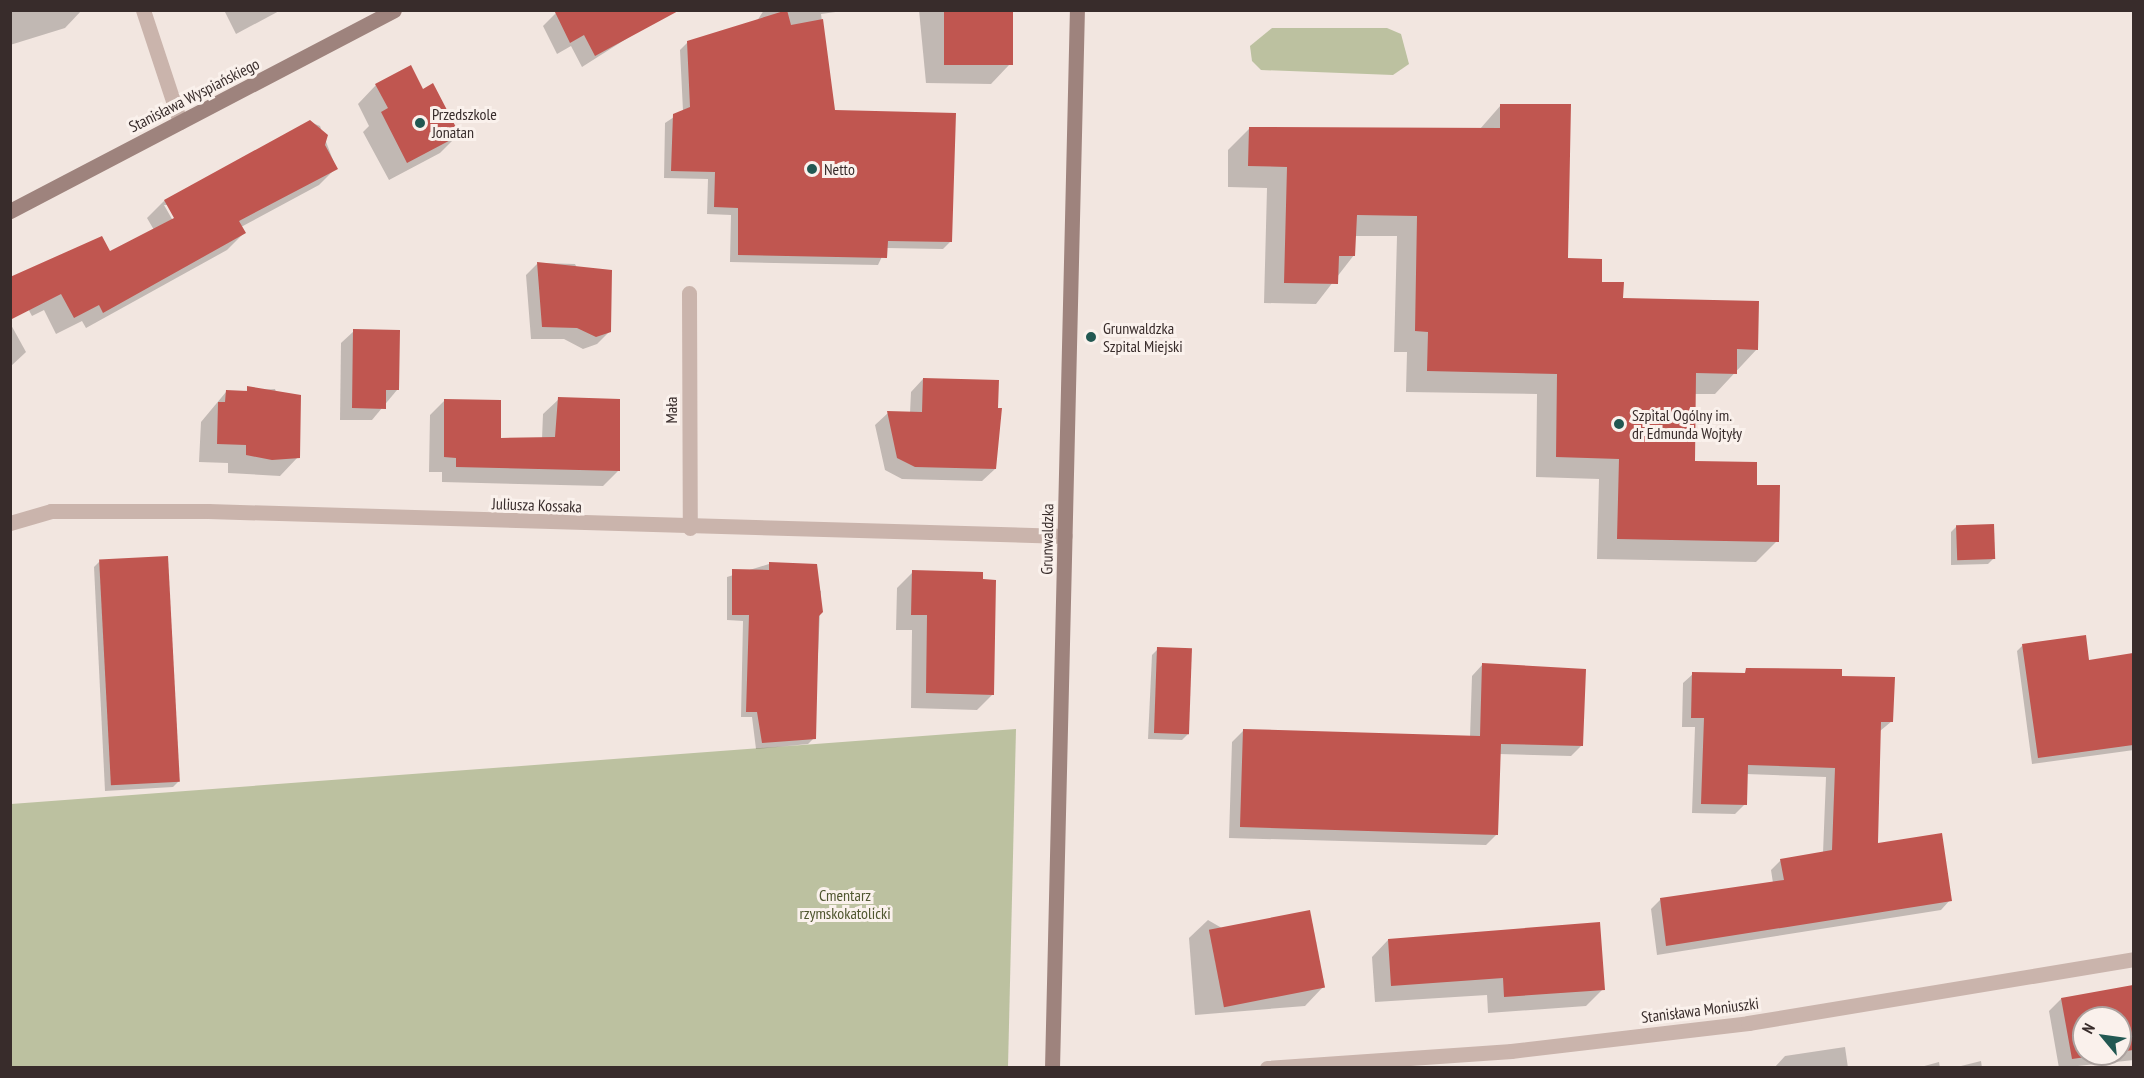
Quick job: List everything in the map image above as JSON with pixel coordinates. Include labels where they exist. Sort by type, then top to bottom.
[{"type":"street","points":[[143,10],[180,122]]},
{"type":"street","name":"Stanisława Wyspiańskiego","points":[[10,211],[394,10]]},
{"type":"street","name":"Grunwaldzka","points":[[1052,1068],[1077,10]]},
{"type":"street","name":"Mała","points":[[688,292],[690,528]]},
{"type":"street","name":"Juliusza Kossaka","points":[[10,523],[51,511],[208,511],[690,528],[1065,536]]},
{"type":"street","name":"Stanisława Moniuszki","points":[[1267,1068],[1511,1051],[1736,1025],[2133,958]]},
{"type":"green space","points":[[1272,28],[1387,28],[1401,34],[1409,64],[1393,75],[1261,70],[1252,61],[1250,46]]},
{"type":"green space","name":"Cmentarz rzymskokatolicki","points":[[1016,729],[1008,1067],[11,1067],[11,804]]},
{"type":"building","points":[[554,10],[680,10],[595,56],[584,35],[570,43]]},
{"type":"building","name":"Netto","points":[[787,10],[791,25],[823,19],[835,110],[956,113],[952,242],[888,241],[887,258],[738,255],[738,208],[714,207],[715,172],[671,171],[673,114],[690,107],[687,41]]},
{"type":"building","points":[[944,10],[1013,10],[1013,65],[944,65]]},
{"type":"building","name":"Przedszkole Jonatan","points":[[411,65],[423,89],[433,83],[460,135],[407,163],[381,112],[388,108],[375,84]]},
{"type":"building","points":[[1500,104],[1571,104],[1568,258],[1602,259],[1602,282],[1624,282],[1623,298],[1759,301],[1758,350],[1737,349],[1737,374],[1696,373],[1695,461],[1757,462],[1757,485],[1780,485],[1779,542],[1617,539],[1619,459],[1556,457],[1557,374],[1427,371],[1428,332],[1415,331],[1417,216],[1357,215],[1355,256],[1339,256],[1338,284],[1284,283],[1287,167],[1248,166],[1249,127],[1500,128]]},
{"type":"building","points":[[310,120],[328,135],[325,145],[338,169],[239,221],[246,233],[103,313],[99,305],[74,318],[61,294],[10,320],[10,277],[102,236],[110,251],[174,218],[164,200]]},
{"type":"building","points":[[537,262],[612,270],[611,332],[596,337],[577,328],[542,327]]},
{"type":"building","points":[[353,329],[400,330],[399,390],[386,390],[386,409],[352,408]]},
{"type":"building","points":[[923,378],[999,380],[998,408],[1002,408],[996,469],[915,467],[897,458],[887,411],[922,412]]},
{"type":"building","points":[[247,386],[301,395],[300,458],[272,460],[246,455],[246,445],[217,444],[218,402],[225,402],[226,390],[247,391]]},
{"type":"building","points":[[558,397],[620,399],[620,471],[456,467],[456,458],[444,457],[444,399],[501,400],[501,438],[555,437]]},
{"type":"building","points":[[1994,524],[1995,559],[1957,560],[1956,525]]},
{"type":"building","points":[[168,556],[180,782],[111,785],[99,560]]},
{"type":"building","points":[[769,562],[817,564],[823,612],[819,616],[816,739],[762,743],[757,712],[746,712],[749,615],[732,615],[732,569],[769,570]]},
{"type":"building","points":[[912,570],[983,572],[983,579],[996,580],[994,695],[926,693],[927,615],[911,615]]},
{"type":"building","points":[[2086,635],[2089,660],[2133,653],[2133,745],[2038,758],[2022,644]]},
{"type":"building","points":[[1157,647],[1192,648],[1189,734],[1154,733]]},
{"type":"building","points":[[1482,663],[1586,669],[1583,746],[1501,744],[1498,835],[1240,827],[1243,729],[1480,736]]},
{"type":"building","points":[[1746,668],[1842,669],[1842,676],[1895,677],[1893,722],[1881,722],[1878,843],[1942,833],[1952,901],[1666,946],[1660,898],[1784,880],[1780,859],[1832,850],[1835,768],[1748,765],[1747,805],[1701,804],[1704,718],[1691,718],[1692,672],[1745,673]]},
{"type":"building","points":[[1310,910],[1325,988],[1224,1007],[1209,930]]},
{"type":"building","points":[[1600,922],[1605,990],[1504,997],[1503,978],[1391,986],[1388,939]]},
{"type":"building","points":[[2133,985],[2133,1050],[2132,1006],[2072,1006],[2072,1059],[2061,998]]},
{"type":"place","name":"Przedszkole Jonatan","points":[[420,123]]},
{"type":"place","name":"Netto","points":[[812,169]]},
{"type":"place","name":"Grunwaldzka Szpital Miejski","points":[[1091,337]]},
{"type":"place","name":"Szpital Ogólny im. dr Edmunda Wojtyły","points":[[1619,424]]}]
